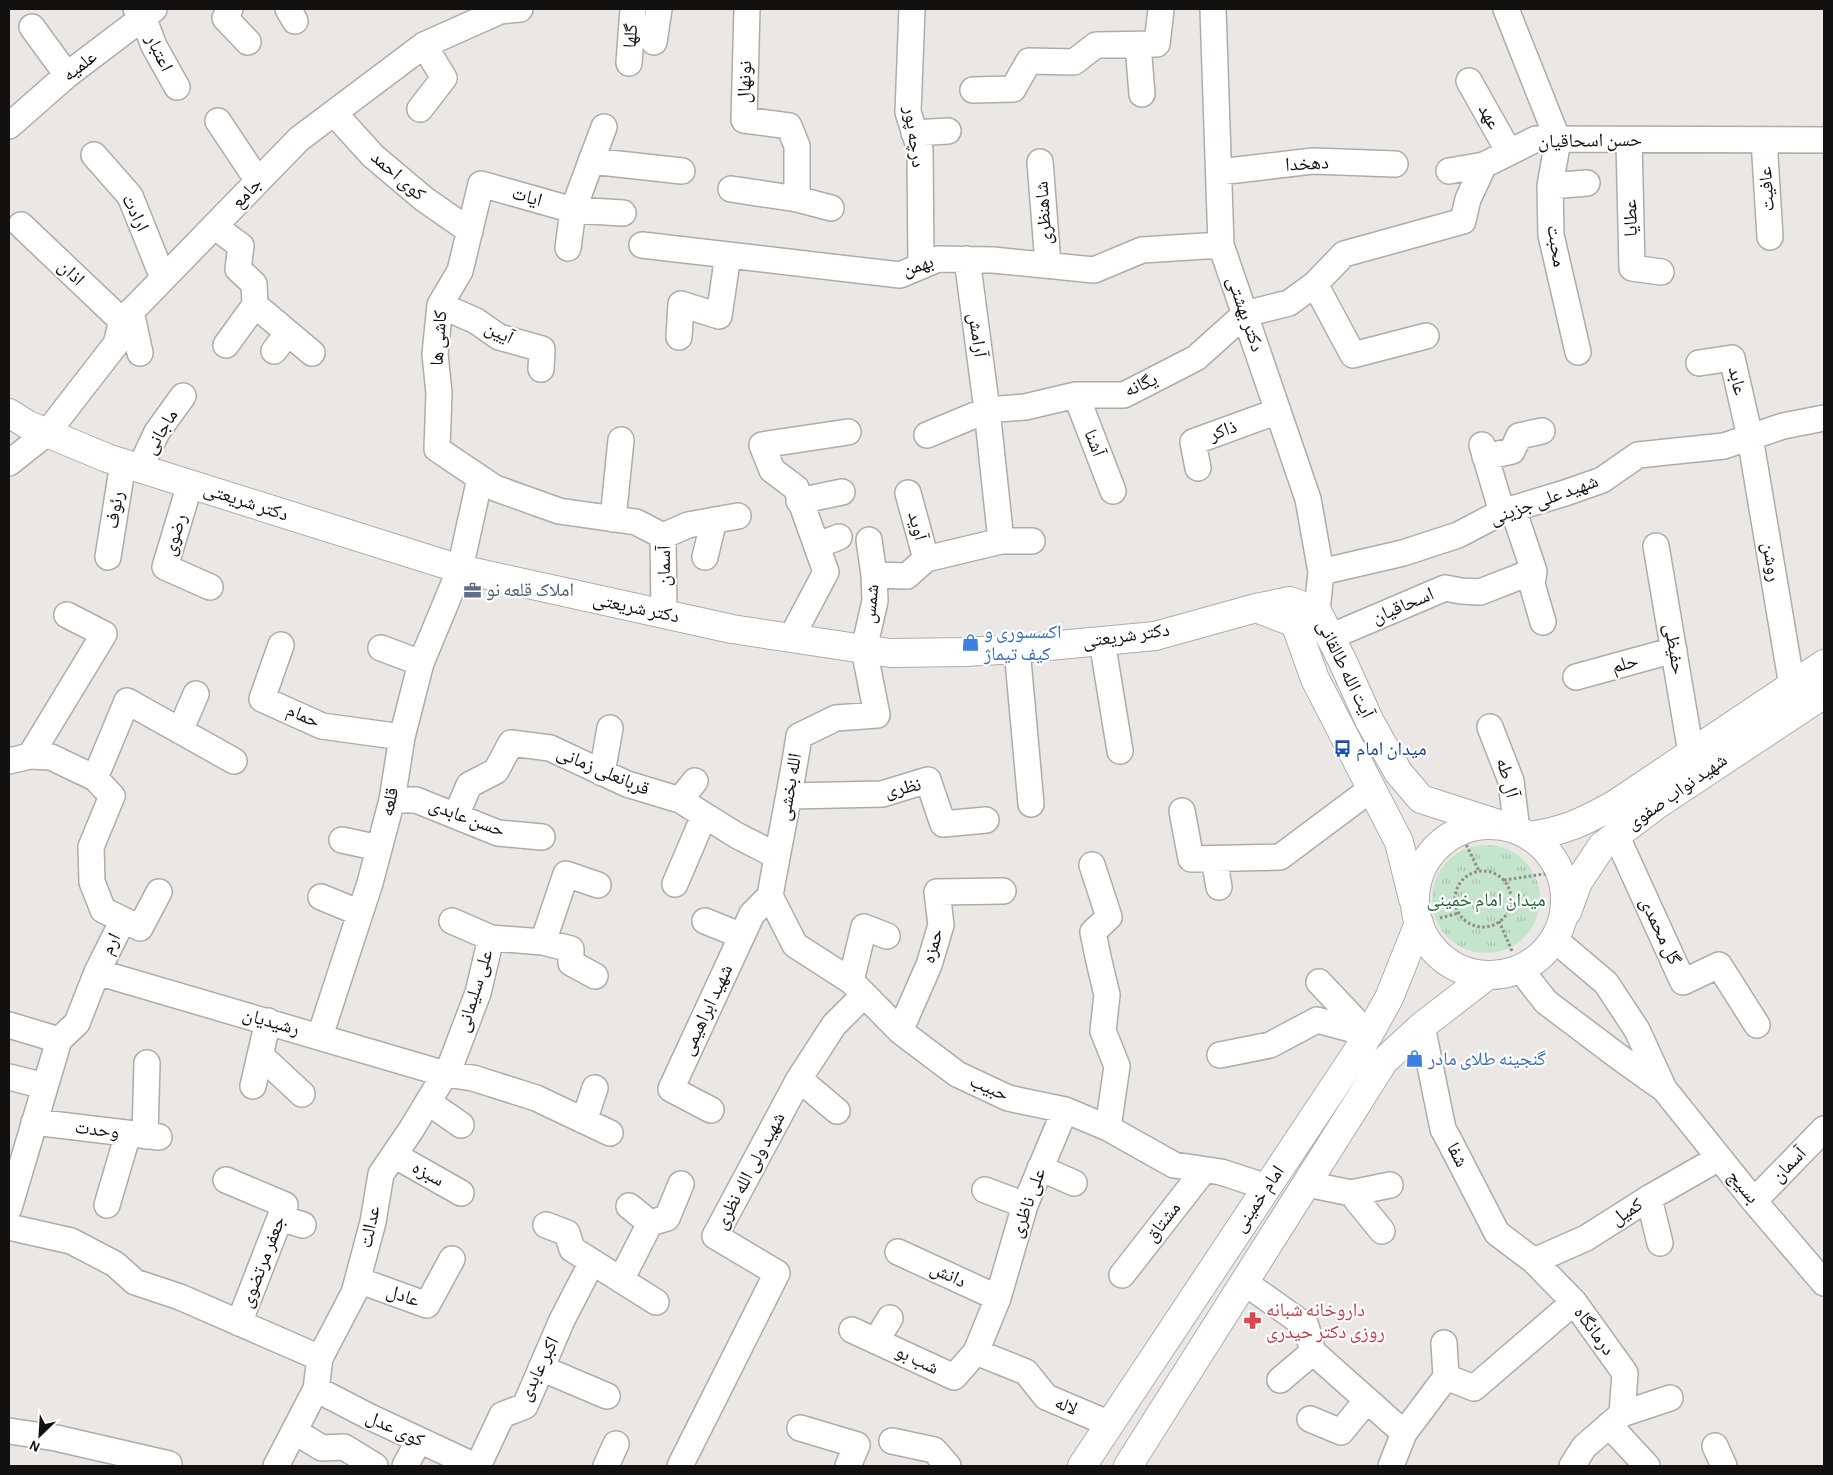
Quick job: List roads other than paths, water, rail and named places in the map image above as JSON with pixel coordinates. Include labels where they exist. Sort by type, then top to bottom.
[{"type":"main road","name":"دکتر شریعتی","points":[[9,413],[28,425],[107,458],[460,569],[732,629],[890,653],[965,652],[1155,636],[1256,608]]},
{"type":"main road","name":"آیت الله طالقانی","points":[[1256,608],[1290,602],[1317,611],[1374,729],[1398,772],[1421,799],[1518,831]]},
{"type":"main road","name":"آیت الله طالقانی","points":[[1256,608],[1295,623],[1315,679],[1399,842],[1417,916]]},
{"type":"main road","name":"شهید نواب صفوی","points":[[1518,831],[1554,832],[1584,821],[1614,805],[1824,664]]},
{"type":"main road","name":"شهید نواب صفوی","points":[[1559,930],[1578,882],[1602,846],[1658,804],[1824,694]]},
{"type":"main road","points":[[1484,826],[1518,831],[1547,851],[1560,872],[1566,896],[1559,930],[1540,957],[1521,970],[1498,976],[1475,974],[1453,966],[1435,951],[1422,932],[1417,916],[1416,886],[1424,863],[1440,844],[1460,831],[1484,826]]},
{"type":"main road","name":"امام خمینی","points":[[1082,1466],[1369,1034],[1388,998],[1417,916]]},
{"type":"main road","name":"امام خمینی","points":[[1128,1466],[1384,1061],[1422,1026],[1488,975]]},
{"type":"street","points":[[230,9],[225,18],[248,42]]},
{"type":"street","name":"جامع","points":[[9,463],[47,433],[116,344],[126,316],[299,139],[424,45],[507,9]]},
{"type":"street","name":"گلها","points":[[629,62],[633,9]]},
{"type":"street","points":[[654,42],[659,9]]},
{"type":"street","name":"نونهال","points":[[747,9],[744,120],[788,126],[797,146],[796,199]]},
{"type":"street","name":"درچه پور","points":[[912,9],[908,112],[920,150],[920,266]]},
{"type":"street","points":[[974,90],[1013,89],[1029,61],[1074,62],[1096,46],[1156,44],[1161,9]]},
{"type":"street","name":"دکتر بهشتی","points":[[1213,9],[1221,245],[1308,499],[1321,572],[1317,611]]},
{"type":"street","points":[[1506,9],[1558,140]]},
{"type":"street","name":"علمیه","points":[[9,126],[144,12]]},
{"type":"street","name":"اعتبار","points":[[144,12],[154,46],[177,87]]},
{"type":"street","points":[[32,28],[68,75]]},
{"type":"street","points":[[420,108],[444,78],[424,45]]},
{"type":"street","points":[[1138,45],[1142,94]]},
{"type":"street","name":"عهد","points":[[1470,81],[1509,152]]},
{"type":"street","name":"کوی احمد","points":[[334,112],[373,156],[424,199],[470,231]]},
{"type":"street","points":[[218,121],[258,181]]},
{"type":"street","points":[[568,248],[573,210],[604,127]]},
{"type":"street","points":[[914,133],[948,131]]},
{"type":"street","name":"حسن اسحاقیان","points":[[1449,171],[1484,165],[1536,139],[1824,140]]},
{"type":"street","name":"محبت","points":[[1558,140],[1550,186],[1551,235],[1578,352]]},
{"type":"street","name":"عطایا","points":[[1629,140],[1632,268],[1661,272]]},
{"type":"street","name":"عافیت","points":[[1764,140],[1770,238]]},
{"type":"street","name":"ارادت","points":[[94,154],[130,196],[163,278]]},
{"type":"street","points":[[591,161],[682,171]]},
{"type":"street","name":"دهخدا","points":[[1219,172],[1313,161],[1395,164]]},
{"type":"street","name":"شاهنظری","points":[[1040,162],[1048,264]]},
{"type":"street","points":[[1245,314],[1288,303],[1315,284],[1344,254],[1463,221],[1468,199],[1484,165]]},
{"type":"street","points":[[1550,186],[1587,183]]},
{"type":"street","name":"کاشی ها","points":[[482,184],[460,271],[440,305],[435,354],[439,393],[437,448],[495,488],[559,511],[636,522],[664,536]]},
{"type":"street","name":"ایات","points":[[482,184],[573,210],[623,213]]},
{"type":"street","points":[[731,189],[796,199],[831,208]]},
{"type":"street","name":"اذان","points":[[20,225],[126,316]]},
{"type":"street","points":[[214,226],[241,246],[238,269],[254,284],[255,305],[281,342],[312,353]]},
{"type":"street","name":"بهمن","points":[[642,245],[900,275],[938,259],[1048,264],[1094,270],[1142,250],[1221,245]]},
{"type":"street","points":[[679,337],[681,304],[719,316],[728,255]]},
{"type":"street","name":"آرامش","points":[[967,259],[987,410]]},
{"type":"street","points":[[1315,284],[1353,355],[1426,336]]},
{"type":"street","points":[[226,345],[255,305]]},
{"type":"street","name":"آیین","points":[[440,305],[476,321],[499,337],[542,349],[541,369]]},
{"type":"street","name":"یگانه","points":[[927,435],[987,410],[1025,407],[1076,395],[1124,395],[1196,358],[1245,314]]},
{"type":"street","points":[[126,316],[140,353]]},
{"type":"street","name":"عابد","points":[[1699,363],[1732,358],[1750,437]]},
{"type":"street","name":"آشنا","points":[[1076,395],[1113,492]]},
{"type":"street","name":"ماجانی","points":[[132,466],[184,396]]},
{"type":"street","points":[[987,410],[1001,540]]},
{"type":"street","name":"ذاکر","points":[[1198,468],[1193,442],[1278,411]]},
{"type":"street","name":"شهید علی جزینی","points":[[1321,572],[1403,553],[1458,535],[1508,510],[1602,480],[1638,456],[1724,446],[1783,426],[1824,418]]},
{"type":"street","points":[[1542,430],[1519,436],[1512,451],[1484,451],[1534,572],[1532,584],[1543,622]]},
{"type":"street","points":[[791,638],[826,572],[828,541],[800,501],[796,488],[772,470],[762,446],[848,432]]},
{"type":"street","name":"روشن","points":[[1750,437],[1792,686]]},
{"type":"street","points":[[613,519],[621,440]]},
{"type":"street","name":"رئوف","points":[[108,557],[132,466]]},
{"type":"street","points":[[460,569],[480,478]]},
{"type":"street","name":"رضوی","points":[[190,484],[165,567],[210,587]]},
{"type":"street","points":[[800,501],[842,492]]},
{"type":"street","name":"آوید","points":[[908,493],[926,559]]},
{"type":"street","name":"آسمان","points":[[664,614],[664,536],[688,525],[726,518],[705,557]]},
{"type":"street","points":[[869,540],[874,575]]},
{"type":"street","name":"شمس","points":[[864,649],[874,601],[874,575],[907,576],[926,559],[1001,540],[1032,541]]},
{"type":"street","name":"حفیظی","points":[[1656,546],[1691,752]]},
{"type":"street","name":"قلعه","points":[[320,1036],[360,913],[392,800],[402,737],[421,663],[460,569]]},
{"type":"street","name":"اسحاقیان","points":[[1330,637],[1445,588],[1461,592],[1480,592],[1534,572]]},
{"type":"street","points":[[20,758],[59,687],[104,634],[67,615]]},
{"type":"street","points":[[1102,641],[1120,751]]},
{"type":"street","name":"حمام","points":[[281,645],[262,699],[322,726],[402,737]]},
{"type":"street","points":[[381,648],[421,663]]},
{"type":"street","name":"الله بخشی","points":[[770,896],[790,796],[799,736],[836,718],[878,715],[864,649]]},
{"type":"street","points":[[1017,649],[1031,804]]},
{"type":"street","name":"حلم","points":[[1576,677],[1674,650]]},
{"type":"street","points":[[180,731],[196,694]]},
{"type":"street","points":[[95,778],[127,701],[234,761]]},
{"type":"street","name":"آل طه","points":[[1490,727],[1511,781],[1518,831]]},
{"type":"street","points":[[602,773],[610,728]]},
{"type":"street","name":"قربانعلی زمانی","points":[[456,816],[469,785],[496,771],[511,743],[550,748],[627,784],[680,800],[736,835],[777,856]]},
{"type":"street","name":"ارم","points":[[11,1194],[59,1040],[77,1023],[97,972],[123,920],[103,910],[92,882],[92,847],[120,802],[95,778],[51,757],[20,758]]},
{"type":"street","name":"نظری","points":[[790,796],[882,794],[928,780],[943,824],[986,820]]},
{"type":"street","points":[[680,800],[695,781]]},
{"type":"street","points":[[1182,811],[1191,859],[1280,857],[1371,789]]},
{"type":"street","name":"حسن عابدی","points":[[392,800],[416,800],[498,834],[542,837]]},
{"type":"street","points":[[675,884],[704,816]]},
{"type":"street","name":"گل محمدی","points":[[1616,835],[1683,982],[1719,965],[1757,1025]]},
{"type":"street","points":[[342,840],[378,848]]},
{"type":"street","points":[[1214,859],[1219,887]]},
{"type":"street","points":[[1092,865],[1109,917],[1093,932],[1107,994],[1103,1032],[1117,1066],[1108,1128]]},
{"type":"street","points":[[543,942],[566,874],[598,886]]},
{"type":"street","name":"حمزه","points":[[900,1031],[929,965],[941,925],[937,892],[1003,891]]},
{"type":"street","points":[[123,920],[140,928],[159,892]]},
{"type":"street","name":"شهید ابراهیمی","points":[[711,1110],[671,1089],[752,914],[770,896]]},
{"type":"street","name":"حبیب","points":[[770,896],[795,945],[857,988],[900,1031],[957,1074],[1008,1098],[1065,1110],[1108,1128],[1174,1165],[1220,1172],[1267,1187]]},
{"type":"street","points":[[321,897],[360,913]]},
{"type":"street","points":[[452,921],[491,938]]},
{"type":"street","points":[[705,921],[742,936]]},
{"type":"street","points":[[857,988],[864,927],[887,936]]},
{"type":"street","name":"بسیج","points":[[1559,930],[1606,983],[1637,1030],[1664,1089],[1754,1201],[1824,1283]]},
{"type":"street","name":"علی سلیمانی","points":[[445,1074],[451,1064],[478,994],[491,938],[543,942],[570,949],[571,963],[595,976]]},
{"type":"street","name":"بسیج","points":[[1521,970],[1546,1002],[1611,1052],[1664,1089]]},
{"type":"street","name":"رشیدیان","points":[[97,972],[445,1074],[472,1078],[536,1098],[610,1133]]},
{"type":"street","points":[[1319,982],[1369,1034]]},
{"type":"street","name":"شهید ولی الله نظری","points":[[680,1466],[777,1273],[715,1236],[799,1079],[857,988]]},
{"type":"street","points":[[1220,1055],[1270,1045],[1317,1020],[1369,1034]]},
{"type":"street","points":[[253,1086],[268,1021]]},
{"type":"street","points":[[9,1025],[59,1040]]},
{"type":"street","name":"شفا","points":[[1422,1026],[1446,1134],[1497,1233],[1534,1261]]},
{"type":"street","points":[[260,1055],[302,1094]]},
{"type":"street","points":[[107,1205],[144,1136],[147,1063]]},
{"type":"street","name":"عدالت","points":[[316,1389],[320,1358],[354,1293],[358,1280],[373,1222],[381,1174],[412,1130],[445,1074]]},
{"type":"street","points":[[9,1077],[45,1086]]},
{"type":"street","points":[[799,1079],[837,1111]]},
{"type":"street","points":[[584,1121],[595,1088]]},
{"type":"street","points":[[428,1102],[461,1125]]},
{"type":"street","name":"علی ناظری","points":[[998,1298],[1025,1205],[1065,1110]]},
{"type":"street","name":"وحدت","points":[[34,1122],[144,1136]]},
{"type":"street","name":"آسمان","points":[[1754,1201],[1824,1129]]},
{"type":"street","name":"سبزه","points":[[394,1155],[461,1193]]},
{"type":"street","name":"کمیل","points":[[1534,1261],[1586,1238],[1649,1198],[1719,1158]]},
{"type":"street","points":[[1040,1168],[1074,1183]]},
{"type":"street","name":"مشتاق","points":[[1122,1275],[1204,1170]]},
{"type":"street","name":"جعفر مرتضوی","points":[[226,1180],[285,1205],[291,1222],[239,1323]]},
{"type":"street","points":[[621,1280],[650,1223],[667,1218],[681,1184]]},
{"type":"street","points":[[1306,1184],[1351,1193],[1390,1184]]},
{"type":"street","points":[[985,1190],[1025,1205]]},
{"type":"street","points":[[1351,1193],[1382,1231]]},
{"type":"street","points":[[1649,1198],[1660,1243]]},
{"type":"street","points":[[629,1206],[650,1223]]},
{"type":"street","points":[[546,1224],[567,1233],[572,1249],[656,1302]]},
{"type":"street","points":[[9,1228],[71,1241],[115,1264],[137,1272],[180,1297],[320,1358]]},
{"type":"street","name":"دانش","points":[[898,1252],[998,1298]]},
{"type":"street","name":"عادل","points":[[358,1280],[427,1305],[452,1259]]},
{"type":"street","name":"درمانگاه","points":[[1534,1261],[1574,1302],[1625,1373],[1616,1419]]},
{"type":"street","name":"اکبر عابدی","points":[[476,1466],[502,1415],[525,1406],[562,1320],[592,1262]]},
{"type":"street","points":[[1244,1282],[1306,1326],[1313,1352],[1404,1433]]},
{"type":"street","name":"شب بو","points":[[852,1330],[954,1377],[976,1352],[998,1298]]},
{"type":"street","points":[[1446,1377],[1474,1388],[1574,1302]]},
{"type":"street","points":[[876,1341],[890,1318]]},
{"type":"street","points":[[1391,1466],[1404,1433],[1446,1377],[1444,1343]]},
{"type":"street","name":"لاله","points":[[976,1352],[1026,1372],[1046,1397],[1110,1424]]},
{"type":"street","points":[[1280,1380],[1313,1352]]},
{"type":"street","points":[[541,1368],[607,1396]]},
{"type":"street","points":[[276,1466],[316,1389]]},
{"type":"street","name":"کوی عدل","points":[[316,1389],[368,1416],[476,1466]]},
{"type":"street","points":[[1572,1466],[1584,1447],[1616,1419],[1670,1398]]},
{"type":"street","points":[[1310,1419],[1341,1432],[1367,1400]]},
{"type":"street","points":[[1616,1419],[1647,1466]]},
{"type":"street","points":[[800,1428],[856,1445],[848,1466]]},
{"type":"street","points":[[9,1431],[56,1438],[169,1464]]},
{"type":"street","points":[[294,1431],[322,1448],[344,1447],[375,1466]]},
{"type":"street","points":[[405,1466],[419,1440]]},
{"type":"street","points":[[892,1441],[934,1450],[948,1466]]},
{"type":"place","name":"املاک قلعه نو","points":[[472,590]]},
{"type":"place","name":"اکسسوری و کیف تیماژ","points":[[970,643]]},
{"type":"place","name":"میدان امام","points":[[1342,749]]},
{"type":"place","name":"گنجینه طلای مادر","points":[[1414,1059]]},
{"type":"place","name":"داروخانه شبانه روزی دکتر حیدری","points":[[1252,1321]]},
{"type":"park label","name":"میدان امام خمینی","points":[[1486,900]]}]
